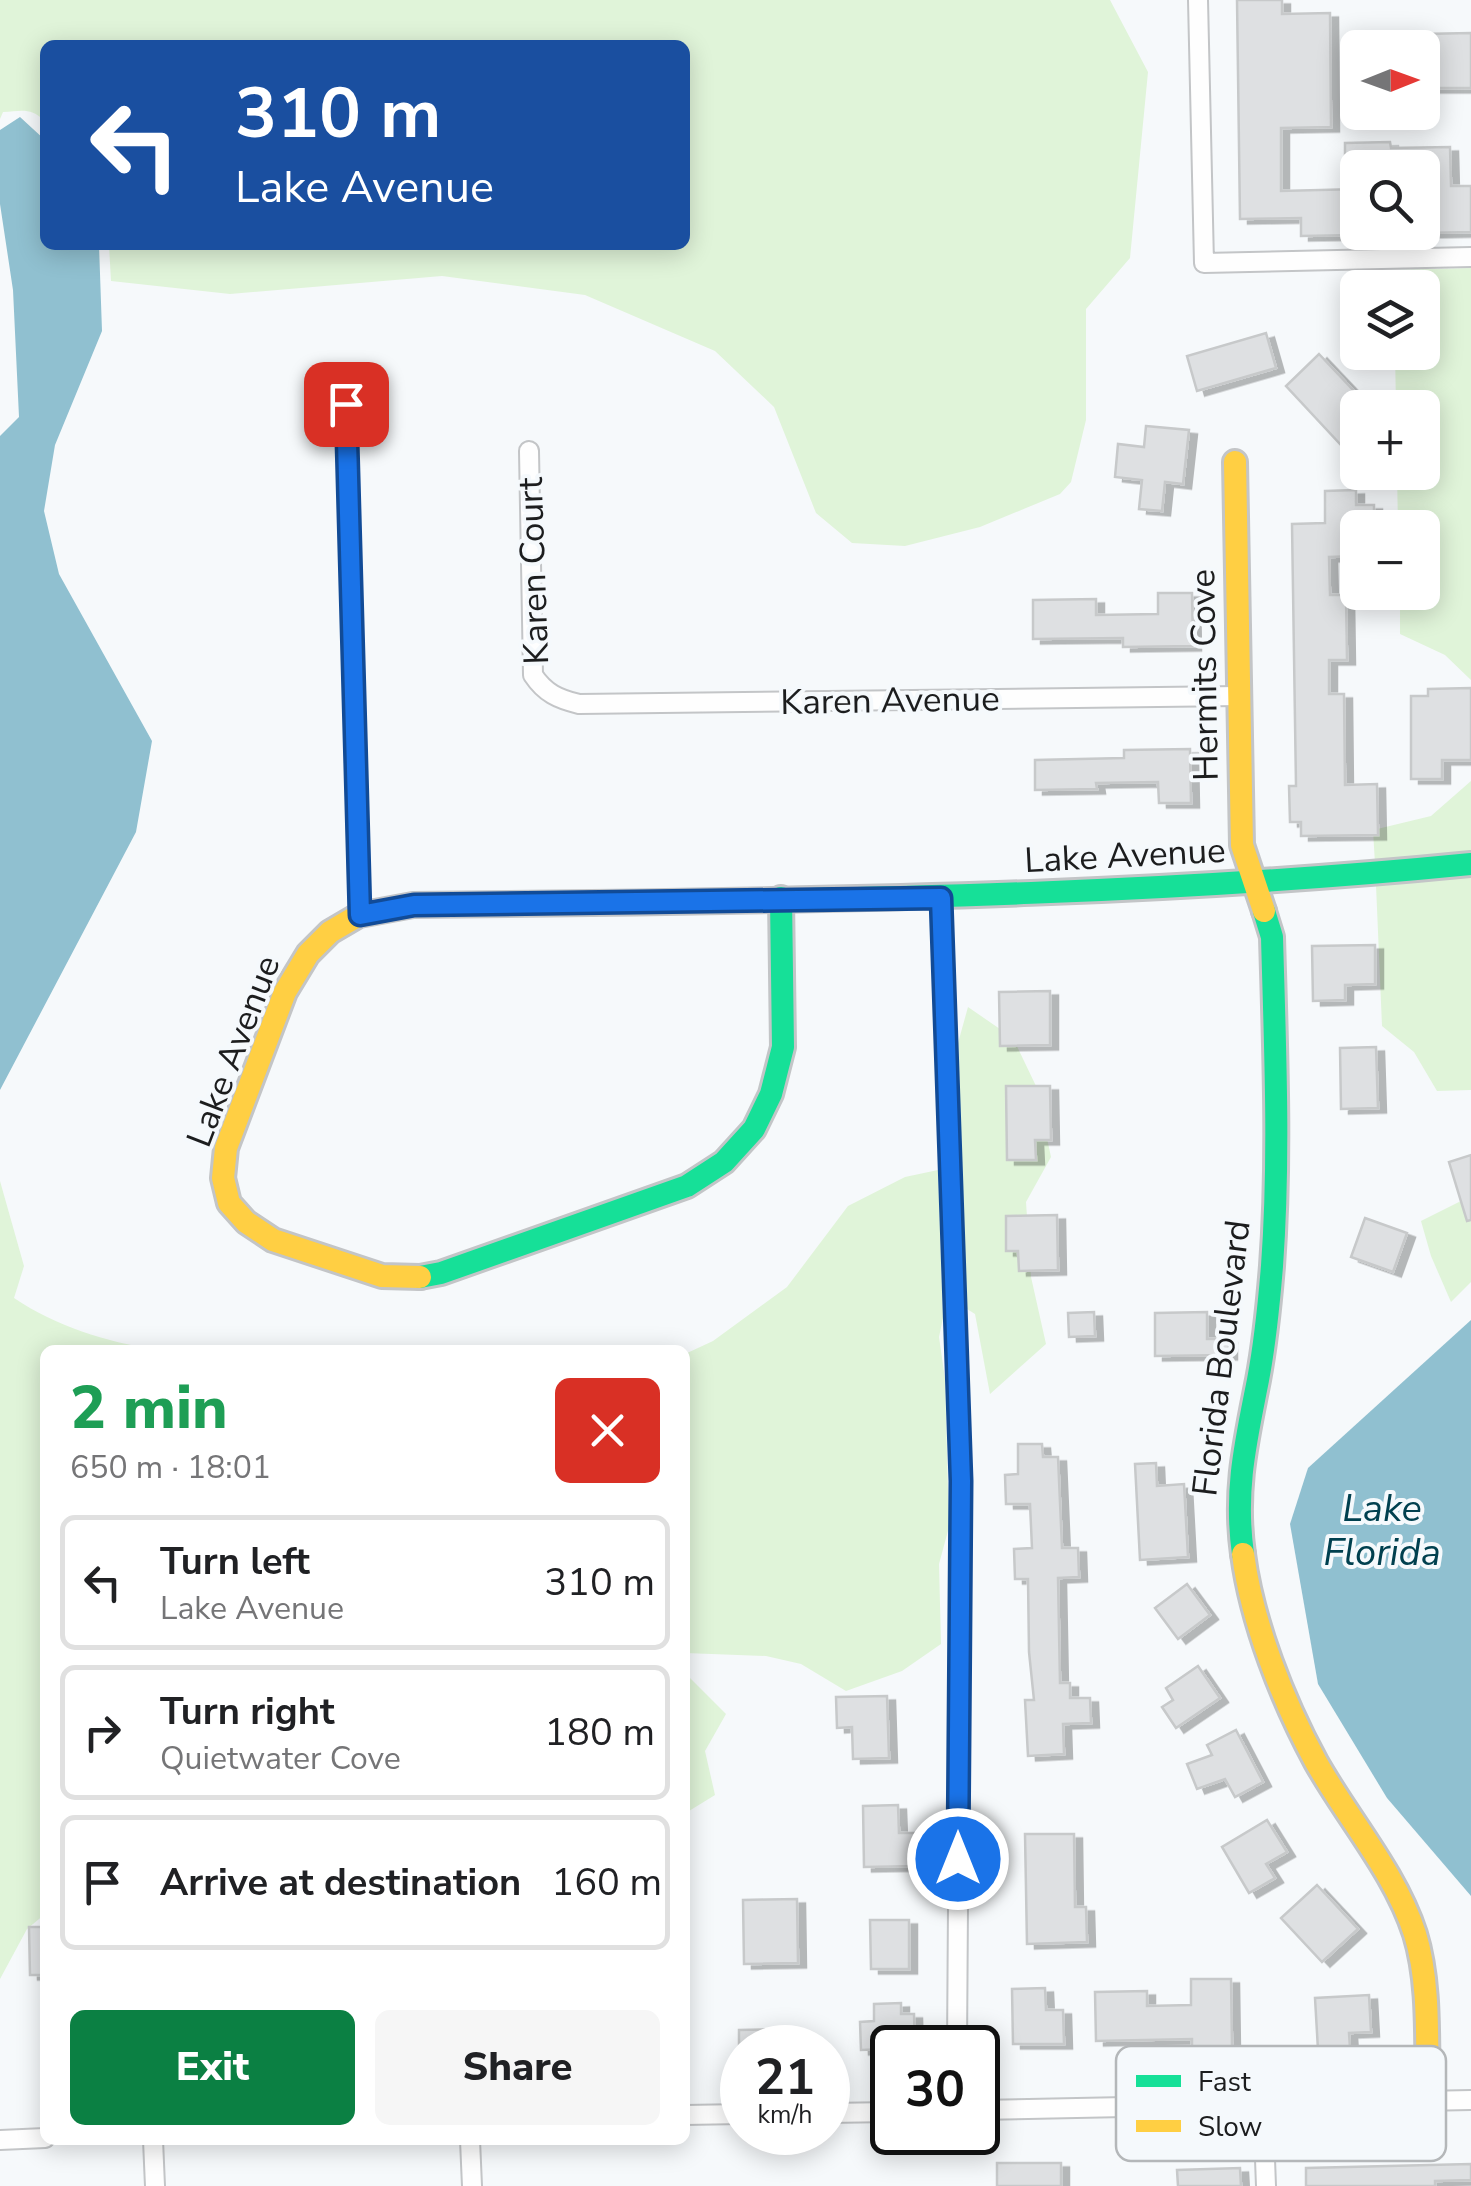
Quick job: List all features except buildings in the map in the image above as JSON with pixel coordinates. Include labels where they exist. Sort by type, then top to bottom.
[{"type":"street","points":[[1196,3],[1204,264],[1471,257]]},
{"type":"street","points":[[346,404],[360,915]]},
{"type":"street","name":"Karen Court","points":[[529,451],[530,652],[532,675],[543,690]]},
{"type":"street","name":"Hermits Cove","points":[[1235,462],[1242,845],[1256,884]]},
{"type":"street","name":"Karen Avenue","points":[[543,690],[579,704],[1239,696]]},
{"type":"street","name":"Lake Avenue","points":[[781,898],[783,1047],[771,1094],[754,1129],[724,1162],[687,1186],[441,1273],[408,1279],[382,1276],[273,1240],[246,1222],[230,1203],[223,1178],[226,1148],[286,992],[308,954],[330,932],[360,915],[414,905],[781,898],[941,898],[1256,884],[1471,864]]},
{"type":"street","name":"Florida Boulevard","points":[[1256,884],[1272,938],[1277,1143],[1272,1267],[1259,1375],[1241,1460],[1238,1517],[1246,1576],[1268,1654],[1315,1760],[1394,1888],[1416,1934],[1425,2046]]},
{"type":"street","points":[[941,898],[961,1481],[957,2025]]},
{"type":"street","points":[[1446,2101],[1471,2100]]},
{"type":"street","points":[[1000,2110],[1116,2108]]},
{"type":"street","points":[[690,2115],[720,2114]]},
{"type":"street","points":[[0,2140],[40,2138]]},
{"type":"street","points":[[153,2145],[155,2186]]},
{"type":"street","points":[[470,2145],[472,2186]]},
{"type":"street","points":[[1265,2161],[1266,2186]]},
{"type":"green space","points":[[0,0],[1110,0],[1148,72],[1130,258],[1086,309],[1086,420],[1071,482],[1060,494],[980,527],[905,546],[852,543],[816,513],[774,407],[715,351],[585,295],[442,276],[230,294],[111,281],[109,250],[690,250],[690,40],[40,40],[40,118],[26,111],[3,112],[0,119]]},
{"type":"green space","points":[[1471,268],[1471,680],[1445,655],[1400,634],[1400,610],[1440,610],[1440,510],[1398,510],[1397,490],[1440,490],[1440,390],[1396,390],[1395,370],[1440,370],[1440,270],[1393,270]]},
{"type":"green space","points":[[1471,781],[1471,853],[1375,864],[1373,830],[1431,816]]},
{"type":"green space","points":[[1471,875],[1471,1090],[1437,1091],[1414,1052],[1382,1026],[1376,885]]},
{"type":"green space","points":[[968,1007],[1013,1038],[1036,1086],[1051,1157],[1026,1202],[1031,1277],[1046,1344],[990,1394],[975,1314],[967,1309],[958,1043]]},
{"type":"green space","points":[[938,1170],[943,1318],[939,1337],[945,1379],[949,1527],[939,1564],[941,1644],[902,1671],[846,1691],[801,1664],[766,1656],[690,1653],[690,1352],[713,1341],[787,1287],[848,1206],[905,1177]]},
{"type":"green space","points":[[0,1181],[24,1266],[14,1298],[82,1331],[132,1345],[40,1345],[40,1918],[27,1929],[0,1979]]},
{"type":"green space","points":[[1471,1196],[1471,1282],[1451,1302],[1421,1221]]},
{"type":"green space","points":[[690,1678],[726,1714],[705,1751],[715,1795],[690,1810]]},
{"type":"water","points":[[20,117],[40,135],[40,250],[99,250],[102,331],[55,445],[44,511],[59,574],[152,741],[136,832],[0,1090],[0,436],[19,417],[13,290],[0,204],[0,130]]},
{"type":"water","name":"Lake Florida","points":[[1471,1320],[1471,1896],[1387,1798],[1318,1684],[1290,1524],[1308,1468]]},
{"type":"traffic: fast","points":[[591,903],[1141,888],[1471,864]]},
{"type":"traffic: fast","points":[[420,1277],[687,1186],[724,1162],[754,1129],[771,1094],[783,1047],[781,898]]},
{"type":"traffic: fast","points":[[1243,1554],[1241,1487],[1266,1323],[1276,1184],[1272,937],[1264,911]]},
{"type":"traffic: slow","points":[[1235,462],[1242,845],[1264,911]]},
{"type":"traffic: slow","points":[[420,1277],[382,1276],[273,1240],[246,1222],[229,1203],[223,1178],[226,1148],[285,992],[308,954],[330,932],[359,915],[413,905],[591,903]]},
{"type":"traffic: slow","points":[[1243,1554],[1261,1634],[1292,1713],[1316,1762],[1396,1889],[1415,1934],[1426,1996],[1427,2046]]},
{"type":"route","points":[[346,404],[360,915],[414,905],[941,898],[961,1481],[958,1859]]}]
